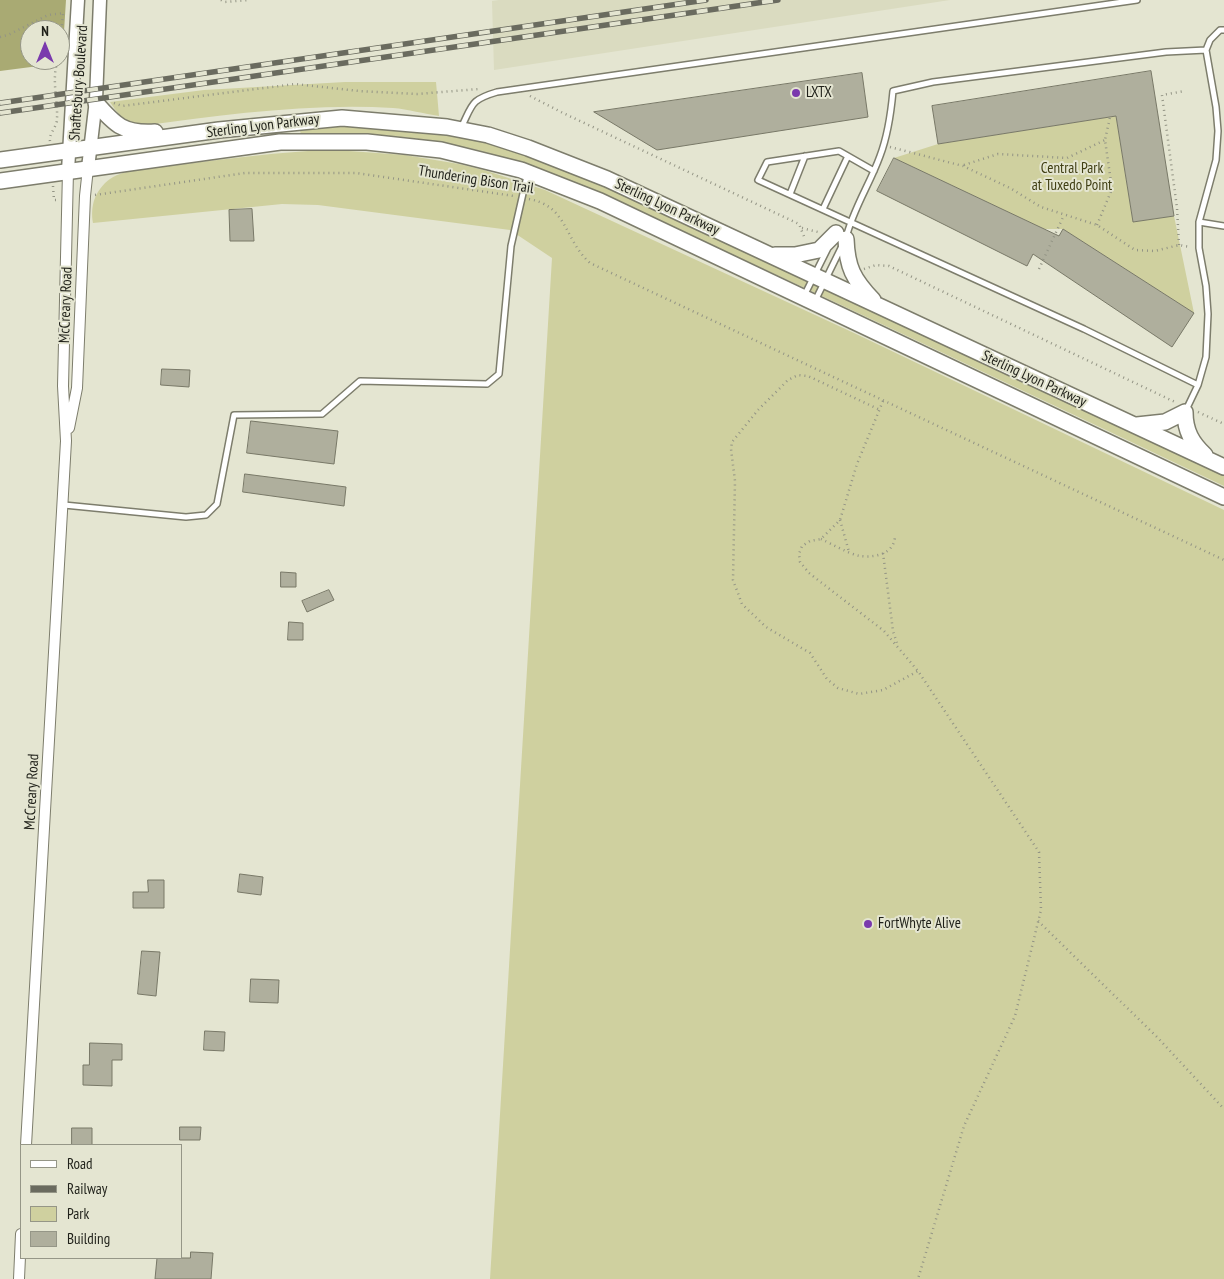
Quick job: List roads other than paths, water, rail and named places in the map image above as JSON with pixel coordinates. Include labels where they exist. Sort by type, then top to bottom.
[{"type":"main road","points":[[96,98],[117,125],[128,130],[142,133],[186,129],[219,130]]},
{"type":"main road","name":"Sterling Lyon Parkway","points":[[0,160],[219,130],[342,118],[369,119],[460,130],[488,136],[528,148],[607,179],[1218,464]]},
{"type":"main road","name":"Sterling Lyon Parkway","points":[[0,181],[280,142],[368,142],[441,150],[528,173],[600,201],[1224,497]]},
{"type":"main road","points":[[769,255],[809,253],[819,250],[841,236],[851,271],[858,284],[879,307]]},
{"type":"main road","points":[[1134,425],[1165,422],[1186,410],[1186,428],[1190,437],[1198,448],[1218,464]]},
{"type":"street","name":"Shaftesbury Boulevard","points":[[68,171],[78,0]]},
{"type":"street","name":"Shaftesbury Boulevard","points":[[88,168],[96,98],[100,0]]},
{"type":"street","name":"McCreary Road","points":[[66,441],[77,388],[85,196],[88,168]]},
{"type":"street","name":"McCreary Road","points":[[26,1144],[64,505],[66,441],[63,386],[68,171]]},
{"type":"street","points":[[19,1279],[20,1256]]},
{"type":"lane","points":[[460,130],[474,101],[480,97],[497,92],[1137,0]]},
{"type":"lane","points":[[1186,410],[1198,385],[1206,356],[1208,314],[1206,286],[1199,248],[1199,222],[1216,160],[1218,131],[1216,107],[1206,50],[1210,40],[1220,30],[1224,30]]},
{"type":"lane","points":[[809,300],[874,171],[888,133],[894,91],[933,82],[1146,54],[1206,50]]},
{"type":"lane","points":[[874,171],[839,151],[767,162],[758,180],[1084,329],[1198,385]]},
{"type":"lane","points":[[790,194],[805,156]]},
{"type":"lane","points":[[823,209],[848,156]]},
{"type":"lane","points":[[64,505],[186,517],[206,515],[217,504],[234,415],[322,414],[360,381],[487,384],[499,374],[511,246],[528,173]]},
{"type":"lane","points":[[809,300],[850,221]]},
{"type":"lane","points":[[1199,222],[1224,226]]},
{"type":"railway","points":[[0,103],[706,0]]},
{"type":"railway","points":[[0,113],[778,0]]},
{"type":"place","name":"LXTX","points":[[796,93]]},
{"type":"place","name":"FortWhyte Alive","points":[[868,924]]},
{"type":"park label","name":"Central Park at Tuxedo Point","points":[[1072,178]]}]
